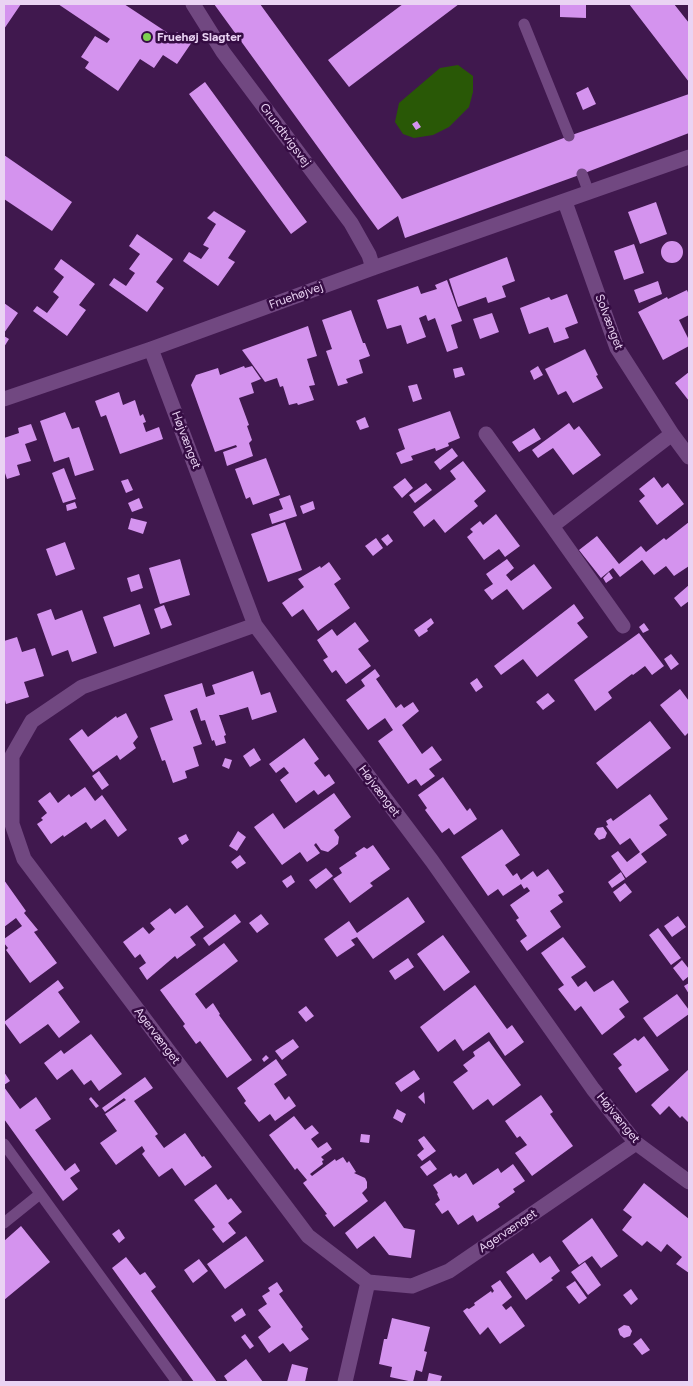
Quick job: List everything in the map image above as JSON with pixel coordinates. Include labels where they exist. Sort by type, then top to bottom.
[{"type":"street","name":"Grundtvigsvej","points":[[192,4],[223,52],[351,223],[369,254],[373,268]]},
{"type":"street","name":"Fruehøjvej","points":[[4,399],[151,349],[373,268],[689,157]]},
{"type":"street","name":"Solvænget","points":[[565,202],[617,348],[672,434],[689,457]]},
{"type":"street","name":"Højvænget","points":[[151,349],[256,624],[432,862],[593,1089],[636,1143],[689,1182]]},
{"type":"street","points":[[486,434],[623,626]]},
{"type":"street","points":[[552,526],[672,434]]},
{"type":"street","name":"Agervænget","points":[[256,624],[82,687],[32,721],[8,755],[12,824],[24,859],[308,1236],[368,1282],[412,1286],[449,1271],[636,1143]]},
{"type":"street","points":[[345,1382],[368,1282]]},
{"type":"lane","points":[[524,24],[570,136]]},
{"type":"lane","points":[[582,174],[589,193]]},
{"type":"lane","points":[[4,1144],[177,1382]]},
{"type":"lane","points":[[4,1223],[40,1194]]},
{"type":"green space","points":[[458,65],[473,76],[473,92],[469,107],[449,127],[433,135],[414,138],[403,134],[395,122],[399,103],[440,68]]},
{"type":"building","points":[[4,4],[21,4],[4,29]]},
{"type":"building","points":[[58,4],[124,4],[174,37],[177,32],[192,42],[177,64],[163,55],[154,68],[140,59],[118,91],[85,68],[89,62],[81,57],[95,36],[107,43],[110,39]]},
{"type":"building","points":[[214,4],[260,4],[402,199],[569,136],[689,94],[689,133],[405,238],[398,216],[378,230]]},
{"type":"building","points":[[403,4],[459,4],[349,87],[328,60]]},
{"type":"building","points":[[560,4],[586,4],[586,18],[560,17]]},
{"type":"building","points":[[629,4],[674,4],[689,23],[689,82]]},
{"type":"building","points":[[205,82],[307,222],[291,234],[189,94]]},
{"type":"building","points":[[588,87],[596,104],[583,110],[576,93]]},
{"type":"building","points":[[417,121],[421,127],[416,130],[412,124]]},
{"type":"building","points":[[4,155],[72,202],[52,231],[4,199]]},
{"type":"building","points":[[656,202],[667,234],[640,244],[628,212]]},
{"type":"building","points":[[214,211],[246,231],[228,258],[235,262],[218,286],[183,261],[189,252],[201,259],[209,248],[203,245],[216,224],[207,218]]},
{"type":"building","points":[[137,234],[173,259],[156,282],[164,288],[147,312],[109,285],[114,278],[126,286],[135,273],[129,269],[140,254],[129,246]]},
{"type":"building","points":[[672,241],[680,244],[683,252],[680,260],[672,263],[664,260],[661,252],[664,244]]},
{"type":"building","points":[[634,244],[644,273],[624,280],[614,251]]},
{"type":"building","points":[[507,257],[515,281],[502,286],[506,297],[488,303],[486,297],[458,307],[449,279]]},
{"type":"building","points":[[61,259],[95,284],[79,305],[86,310],[67,336],[33,311],[37,306],[47,313],[59,297],[53,292],[64,277],[54,269]]},
{"type":"building","points":[[447,280],[462,321],[451,325],[458,348],[447,352],[435,318],[428,321],[426,315],[419,318],[426,337],[407,344],[401,325],[387,329],[377,300],[418,286],[421,294],[437,289],[435,285]]},
{"type":"building","points":[[658,281],[662,294],[639,303],[634,290]]},
{"type":"building","points":[[687,290],[689,295],[689,315],[679,320],[689,340],[689,346],[663,360],[638,312],[667,297],[668,299]]},
{"type":"building","points":[[567,294],[578,323],[565,328],[569,338],[554,343],[548,327],[529,334],[520,308],[549,297],[551,300]]},
{"type":"building","points":[[4,303],[18,313],[4,333]]},
{"type":"building","points":[[351,310],[363,343],[365,343],[370,356],[359,360],[363,373],[346,379],[348,383],[338,386],[326,351],[332,349],[322,320]]},
{"type":"building","points":[[492,313],[499,332],[480,339],[473,319]]},
{"type":"building","points":[[308,326],[317,356],[307,359],[315,385],[309,386],[314,400],[298,405],[297,403],[289,405],[283,386],[280,387],[277,378],[265,382],[242,350]]},
{"type":"building","points":[[4,336],[9,339],[4,347]]},
{"type":"building","points":[[585,349],[603,388],[573,403],[566,391],[558,395],[545,369]]},
{"type":"building","points":[[244,366],[245,368],[252,366],[261,379],[251,383],[254,393],[239,398],[249,425],[247,426],[252,440],[249,443],[253,456],[227,466],[223,452],[237,447],[236,445],[215,452],[191,385],[196,375],[218,368],[220,375]]},
{"type":"building","points":[[538,366],[543,375],[534,380],[530,371]]},
{"type":"building","points":[[462,367],[465,375],[455,378],[453,369]]},
{"type":"building","points":[[689,372],[689,401],[675,383]]},
{"type":"building","points":[[417,384],[422,399],[413,402],[408,386]]},
{"type":"building","points":[[119,392],[123,405],[135,400],[140,416],[143,414],[146,422],[143,423],[146,432],[159,427],[163,439],[120,454],[106,415],[101,417],[95,401]]},
{"type":"building","points":[[450,411],[460,438],[448,443],[449,446],[436,451],[435,448],[411,456],[413,460],[401,464],[396,453],[405,449],[398,429]]},
{"type":"building","points":[[65,412],[72,429],[79,427],[94,470],[75,476],[69,457],[54,462],[40,421]]},
{"type":"building","points":[[365,417],[369,427],[360,430],[356,421]]},
{"type":"building","points":[[569,423],[574,430],[579,426],[601,455],[573,475],[553,448],[538,458],[532,450]]},
{"type":"building","points":[[31,424],[37,440],[25,444],[31,461],[17,465],[20,475],[7,479],[4,470],[4,438],[19,433],[18,428]]},
{"type":"building","points":[[534,428],[541,439],[519,452],[512,442]]},
{"type":"building","points":[[452,448],[458,456],[440,470],[434,462]]},
{"type":"building","points":[[266,458],[280,495],[253,505],[250,497],[246,499],[235,469]]},
{"type":"building","points":[[463,461],[486,491],[474,501],[478,506],[445,533],[434,519],[424,527],[413,512],[456,479],[450,471]]},
{"type":"building","points":[[64,468],[76,499],[63,503],[52,473]]},
{"type":"building","points":[[654,477],[662,488],[668,483],[684,504],[657,525],[639,501],[645,496],[639,489]]},
{"type":"building","points":[[405,478],[413,488],[402,498],[393,487]]},
{"type":"building","points":[[128,479],[133,490],[126,493],[121,481]]},
{"type":"building","points":[[426,483],[432,490],[415,503],[409,495]]},
{"type":"building","points":[[290,495],[297,516],[272,524],[269,514],[283,509],[279,499]]},
{"type":"building","points":[[139,498],[143,508],[132,512],[128,503]]},
{"type":"building","points":[[313,501],[315,509],[303,514],[300,506]]},
{"type":"building","points":[[75,502],[77,508],[67,511],[66,505]]},
{"type":"building","points":[[496,514],[520,546],[505,557],[499,549],[484,560],[467,537],[473,532],[470,529],[480,521],[483,525]]},
{"type":"building","points":[[131,518],[147,522],[143,534],[128,529]]},
{"type":"building","points":[[285,522],[302,570],[268,582],[251,534]]},
{"type":"building","points":[[689,522],[689,566],[674,576],[666,566],[654,575],[642,560],[620,577],[613,568],[601,578],[579,550],[597,536],[619,564],[641,546],[646,552],[664,538],[666,540]]},
{"type":"building","points":[[388,534],[393,541],[387,546],[381,539]]},
{"type":"building","points":[[376,538],[383,548],[373,556],[365,546]]},
{"type":"building","points":[[65,542],[75,569],[56,576],[46,549]]},
{"type":"building","points":[[180,559],[190,595],[160,604],[149,568]]},
{"type":"building","points":[[507,559],[514,568],[506,575],[511,581],[534,564],[552,588],[523,610],[507,589],[492,600],[484,590],[493,584],[486,574]]},
{"type":"building","points":[[329,562],[341,579],[334,584],[350,608],[318,631],[303,609],[292,617],[282,603],[304,587],[298,579]]},
{"type":"building","points":[[609,572],[613,578],[606,583],[603,578]]},
{"type":"building","points":[[139,574],[143,588],[131,592],[127,578]]},
{"type":"building","points":[[689,585],[689,601],[681,607],[674,598]]},
{"type":"building","points":[[140,604],[150,634],[114,647],[103,617]]},
{"type":"building","points":[[574,604],[584,618],[577,623],[588,637],[537,677],[523,659],[501,675],[494,666]]},
{"type":"building","points":[[164,605],[172,625],[161,629],[154,609]]},
{"type":"building","points":[[51,609],[55,620],[82,610],[97,653],[72,662],[68,650],[52,656],[37,614]]},
{"type":"building","points":[[431,618],[434,623],[427,629],[428,631],[419,637],[414,630]]},
{"type":"building","points":[[355,622],[369,641],[358,649],[371,666],[346,684],[336,670],[332,673],[323,660],[328,657],[317,640],[332,629],[337,636]]},
{"type":"building","points":[[644,623],[649,630],[643,633],[639,627]]},
{"type":"building","points":[[639,633],[664,666],[652,675],[645,666],[632,674],[608,692],[612,698],[595,711],[574,680]]},
{"type":"building","points":[[17,637],[22,652],[35,648],[44,676],[24,682],[29,697],[6,704],[4,696],[4,641]]},
{"type":"building","points":[[671,654],[679,664],[671,670],[664,659]]},
{"type":"building","points":[[375,669],[380,676],[376,679],[396,708],[401,704],[404,708],[413,702],[419,711],[402,725],[422,754],[432,746],[442,760],[429,769],[435,776],[421,786],[416,779],[408,784],[378,741],[393,730],[385,718],[368,730],[346,700],[365,686],[361,680]]},
{"type":"building","points":[[253,671],[261,695],[270,692],[277,712],[252,720],[248,707],[219,715],[226,735],[224,736],[226,743],[216,746],[214,740],[212,741],[205,720],[201,721],[197,708],[190,711],[202,744],[193,747],[199,766],[185,771],[187,778],[173,783],[165,760],[162,761],[150,728],[173,720],[164,695],[202,683],[206,697],[215,694],[212,685]]},
{"type":"building","points":[[477,678],[483,687],[476,692],[470,683]]},
{"type":"building","points":[[680,689],[689,701],[689,732],[685,736],[660,705]]},
{"type":"building","points":[[548,693],[555,701],[543,710],[536,702]]},
{"type":"building","points":[[126,713],[138,737],[133,743],[136,748],[120,760],[117,755],[93,772],[69,739],[82,729],[88,737],[116,716],[117,718]]},
{"type":"building","points":[[650,721],[671,748],[617,789],[596,763]]},
{"type":"building","points":[[304,738],[319,759],[314,763],[325,777],[329,774],[335,783],[318,795],[314,790],[296,803],[280,780],[289,773],[284,767],[276,773],[269,764]]},
{"type":"building","points":[[254,748],[261,760],[250,767],[243,756]]},
{"type":"building","points":[[225,758],[232,760],[229,769],[222,766]]},
{"type":"building","points":[[99,771],[109,785],[102,790],[92,776]]},
{"type":"building","points":[[443,777],[467,811],[470,808],[477,819],[454,835],[449,828],[442,833],[425,810],[427,808],[418,795]]},
{"type":"building","points":[[85,787],[95,801],[102,795],[127,830],[118,837],[105,819],[91,829],[86,822],[51,844],[37,824],[43,820],[41,818],[47,813],[38,801],[50,792],[58,803],[69,794],[71,797]]},
{"type":"building","points":[[334,793],[351,817],[334,830],[339,837],[338,844],[328,852],[321,850],[316,843],[314,845],[320,853],[307,862],[300,852],[282,865],[254,827],[273,813],[284,829]]},
{"type":"building","points":[[650,794],[668,819],[659,825],[667,835],[641,854],[647,862],[626,878],[611,856],[618,851],[627,862],[640,852],[630,838],[620,845],[606,826],[608,825],[606,821],[611,818],[613,821]]},
{"type":"building","points":[[603,827],[607,833],[605,838],[599,840],[594,834],[597,828]]},
{"type":"building","points":[[502,829],[520,855],[505,865],[513,876],[517,873],[521,880],[533,871],[537,877],[548,869],[564,892],[558,895],[563,902],[550,911],[561,927],[527,951],[520,941],[527,936],[516,920],[519,918],[510,905],[530,891],[527,887],[524,889],[521,884],[503,896],[498,889],[488,896],[461,857]]},
{"type":"building","points":[[238,831],[246,837],[237,851],[229,846]]},
{"type":"building","points":[[186,834],[189,840],[182,845],[178,838]]},
{"type":"building","points":[[373,845],[390,869],[370,883],[373,886],[350,903],[333,879],[342,873],[339,868],[357,856],[355,853],[364,847],[367,849]]},
{"type":"building","points":[[240,855],[246,863],[237,869],[231,862]]},
{"type":"building","points":[[326,868],[333,876],[316,889],[309,880]]},
{"type":"building","points":[[621,872],[625,879],[612,888],[608,882]]},
{"type":"building","points":[[291,875],[295,882],[287,888],[282,881]]},
{"type":"building","points":[[4,880],[26,911],[24,913],[38,930],[34,932],[57,963],[30,983],[6,950],[8,948],[4,943],[4,939],[22,926],[16,918],[4,927]]},
{"type":"building","points":[[625,883],[632,892],[620,902],[613,892]]},
{"type":"building","points":[[408,897],[425,922],[373,959],[357,937],[351,940],[355,945],[337,957],[324,939],[349,921],[357,933]]},
{"type":"building","points":[[187,905],[204,927],[190,937],[196,945],[177,959],[175,956],[147,980],[139,968],[146,963],[140,954],[135,958],[123,942],[143,927],[149,934],[155,929],[150,923],[170,908],[175,914]]},
{"type":"building","points":[[235,914],[241,922],[209,946],[203,938]]},
{"type":"building","points":[[261,914],[269,924],[257,933],[249,923]]},
{"type":"building","points":[[678,916],[686,927],[672,937],[664,926]]},
{"type":"building","points":[[658,928],[681,958],[671,965],[649,935]]},
{"type":"building","points":[[443,935],[470,972],[444,991],[417,954]]},
{"type":"building","points":[[563,937],[586,967],[571,977],[578,987],[586,981],[594,992],[613,980],[629,1002],[619,1009],[625,1017],[602,1035],[581,1006],[575,1011],[558,989],[564,985],[541,953]]},
{"type":"building","points":[[224,943],[238,961],[195,994],[206,1009],[213,1003],[219,1015],[252,1060],[227,1078],[200,1041],[196,1044],[183,1026],[185,1024],[160,990]]},
{"type":"building","points":[[408,958],[414,967],[395,980],[389,971]]},
{"type":"building","points":[[682,960],[689,969],[689,976],[683,981],[673,968]]},
{"type":"building","points":[[58,980],[64,988],[58,992],[80,1022],[59,1038],[48,1024],[20,1044],[4,1022]]},
{"type":"building","points":[[689,983],[689,994],[684,986]]},
{"type":"building","points":[[475,985],[507,1029],[512,1025],[524,1042],[505,1056],[489,1032],[463,1051],[455,1039],[438,1052],[420,1027]]},
{"type":"building","points":[[677,994],[689,1010],[689,1014],[657,1037],[643,1018]]},
{"type":"building","points":[[306,1006],[314,1016],[306,1022],[298,1012]]},
{"type":"building","points":[[91,1034],[122,1074],[99,1091],[91,1080],[84,1085],[72,1069],[57,1080],[44,1063],[61,1050],[64,1054]]},
{"type":"building","points":[[644,1036],[669,1070],[636,1093],[618,1068],[622,1065],[613,1054],[635,1038],[638,1041]]},
{"type":"building","points":[[293,1039],[299,1047],[282,1060],[275,1051]]},
{"type":"building","points":[[489,1041],[521,1085],[493,1106],[488,1099],[473,1110],[453,1082],[468,1071],[463,1065],[475,1056],[473,1052]]},
{"type":"building","points":[[266,1055],[269,1058],[264,1062],[262,1059]]},
{"type":"building","points":[[276,1059],[287,1075],[274,1084],[285,1100],[289,1096],[296,1106],[275,1121],[270,1114],[259,1122],[244,1103],[246,1101],[237,1088]]},
{"type":"building","points":[[689,1069],[689,1123],[682,1116],[680,1118],[669,1106],[660,1115],[651,1105]]},
{"type":"building","points":[[414,1070],[420,1079],[401,1092],[395,1083]]},
{"type":"building","points":[[4,1072],[10,1081],[4,1085]]},
{"type":"building","points":[[145,1077],[153,1088],[134,1101],[158,1134],[155,1136],[164,1148],[185,1133],[202,1157],[204,1156],[212,1167],[185,1186],[172,1168],[159,1177],[142,1154],[145,1151],[142,1146],[116,1165],[100,1143],[117,1131],[105,1114],[126,1100],[124,1098],[105,1112],[102,1108]]},
{"type":"building","points":[[4,1087],[20,1109],[36,1097],[51,1119],[35,1130],[65,1171],[75,1163],[80,1171],[70,1178],[78,1189],[63,1201],[4,1119]]},
{"type":"building","points":[[424,1092],[425,1104],[418,1097]]},
{"type":"building","points":[[541,1095],[553,1112],[550,1114],[573,1146],[532,1176],[515,1153],[527,1145],[520,1136],[517,1138],[505,1121]]},
{"type":"building","points":[[91,1097],[99,1106],[96,1108],[89,1099]]},
{"type":"building","points":[[397,1109],[406,1114],[402,1123],[393,1118]]},
{"type":"building","points":[[294,1116],[305,1130],[312,1125],[319,1133],[311,1139],[318,1148],[327,1142],[332,1149],[321,1157],[324,1160],[322,1161],[323,1164],[310,1174],[312,1176],[335,1159],[336,1161],[343,1157],[347,1163],[349,1161],[356,1172],[354,1173],[365,1178],[367,1182],[367,1188],[362,1193],[368,1201],[334,1227],[325,1215],[327,1214],[303,1183],[307,1180],[297,1168],[295,1170],[269,1135]]},
{"type":"building","points":[[361,1134],[370,1135],[369,1143],[360,1142]]},
{"type":"building","points":[[424,1136],[436,1151],[422,1161],[417,1155],[424,1149],[418,1140]]},
{"type":"building","points":[[430,1160],[437,1169],[427,1176],[420,1167]]},
{"type":"building","points":[[513,1164],[525,1181],[513,1189],[515,1192],[498,1204],[500,1207],[477,1222],[473,1215],[458,1225],[448,1210],[442,1214],[435,1204],[440,1200],[433,1185],[451,1173],[453,1177],[456,1175],[459,1178],[466,1173],[473,1185],[498,1168],[501,1173]]},
{"type":"building","points":[[644,1183],[689,1219],[689,1273],[676,1264],[682,1257],[667,1244],[661,1252],[647,1241],[642,1246],[622,1230],[632,1217],[623,1210]]},
{"type":"building","points":[[216,1184],[228,1200],[231,1198],[242,1212],[228,1223],[236,1233],[223,1243],[212,1229],[215,1227],[194,1200]]},
{"type":"building","points":[[385,1201],[404,1228],[415,1230],[411,1258],[389,1255],[374,1236],[357,1249],[345,1233]]},
{"type":"building","points":[[592,1218],[618,1256],[601,1268],[592,1256],[579,1265],[562,1241]]},
{"type":"building","points":[[21,1226],[50,1262],[4,1300],[4,1241]]},
{"type":"building","points":[[119,1229],[125,1238],[119,1243],[112,1234]]},
{"type":"building","points":[[246,1236],[264,1261],[225,1289],[207,1264]]},
{"type":"building","points":[[533,1253],[540,1263],[550,1256],[560,1271],[551,1278],[553,1280],[526,1300],[506,1272]]},
{"type":"building","points":[[126,1257],[140,1275],[145,1272],[156,1287],[151,1291],[217,1382],[194,1382],[112,1268]]},
{"type":"building","points":[[199,1259],[208,1271],[193,1283],[184,1270]]},
{"type":"building","points":[[585,1262],[601,1285],[588,1295],[571,1272]]},
{"type":"building","points":[[500,1280],[512,1297],[502,1305],[506,1310],[511,1306],[525,1326],[500,1344],[488,1327],[480,1335],[463,1311],[475,1305],[474,1303],[491,1291],[492,1293],[494,1291],[491,1286]]},
{"type":"building","points":[[575,1281],[587,1298],[579,1304],[566,1287]]},
{"type":"building","points":[[277,1282],[283,1291],[279,1294],[303,1327],[301,1329],[309,1339],[290,1352],[283,1343],[269,1353],[258,1337],[271,1327],[258,1310],[267,1304],[262,1296],[270,1291],[268,1288]]},
{"type":"building","points":[[631,1289],[638,1299],[631,1305],[623,1295]]},
{"type":"building","points":[[242,1308],[246,1315],[235,1322],[231,1316]]},
{"type":"building","points":[[392,1318],[430,1327],[424,1351],[427,1352],[422,1372],[416,1370],[413,1382],[390,1377],[392,1367],[379,1364],[384,1339],[387,1339]]},
{"type":"building","points":[[624,1325],[629,1326],[632,1331],[630,1336],[624,1338],[620,1335],[618,1329]]},
{"type":"building","points":[[245,1334],[254,1346],[250,1349],[241,1337]]},
{"type":"building","points":[[641,1338],[650,1350],[642,1355],[633,1344]]},
{"type":"building","points":[[246,1359],[263,1382],[228,1382],[224,1376]]},
{"type":"building","points":[[292,1364],[308,1368],[305,1382],[287,1382]]},
{"type":"building","points":[[429,1373],[442,1376],[440,1382],[427,1382]]},
{"type":"place","name":"Fruehøj Slagter","points":[[147,37]]}]
